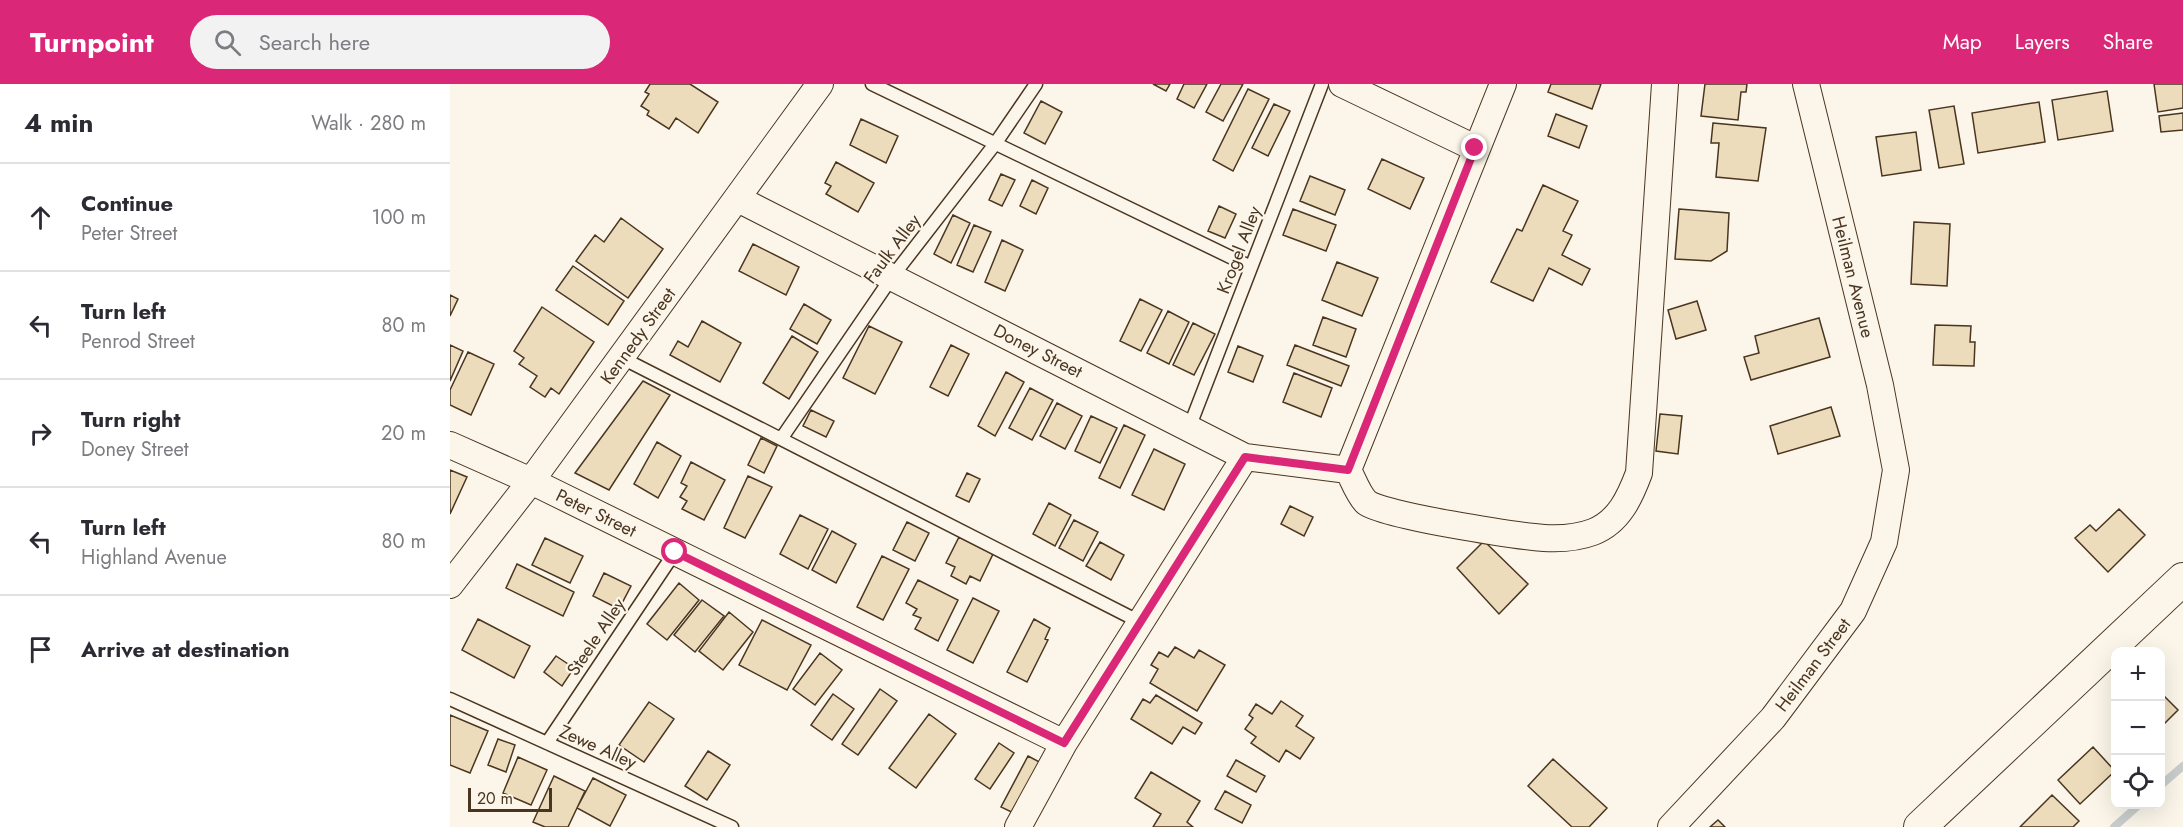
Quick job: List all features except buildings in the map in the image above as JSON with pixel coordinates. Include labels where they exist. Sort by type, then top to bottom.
[{"type":"street","name":"Kennedy Street","points":[[450,585],[531,482],[820,84]]},
{"type":"street","points":[[1342,84],[1475,148]]},
{"type":"street","points":[[1503,84],[1475,148],[1348,470],[1366,502],[1390,512],[1542,537],[1571,538],[1595,532],[1613,520],[1630,497],[1639,473],[1665,84]]},
{"type":"street","name":"Heilman Avenue","points":[[1807,84],[1880,386],[1896,470]]},
{"type":"street","name":"Doney Street","points":[[738,199],[1245,457],[1348,470]]},
{"type":"street","name":"Peter Street","points":[[450,445],[531,482],[1064,743]]},
{"type":"street","points":[[1018,827],[1064,743],[1245,457]]},
{"type":"street","name":"Heilman Street","points":[[1671,827],[1773,718],[1853,611],[1884,542],[1896,470]]},
{"type":"street","points":[[1920,827],[2183,579]]},
{"type":"lane","points":[[872,84],[1251,267]]},
{"type":"lane","name":"Faulk Alley","points":[[781,439],[892,277],[995,144],[1036,84]]},
{"type":"lane","name":"Krogel Alley","points":[[1189,428],[1322,84]]},
{"type":"lane","points":[[622,358],[1140,622]]},
{"type":"lane","name":"Steele Alley","points":[[547,743],[675,552]]},
{"type":"lane","name":"Zewe Alley","points":[[450,699],[732,827]]},
{"type":"waterway","points":[[2165,782],[2183,766]]},
{"type":"waterway","points":[[2114,827],[2134,809]]},
{"type":"route","points":[[675,552],[1064,743],[1245,457],[1348,470],[1475,148]]}]
